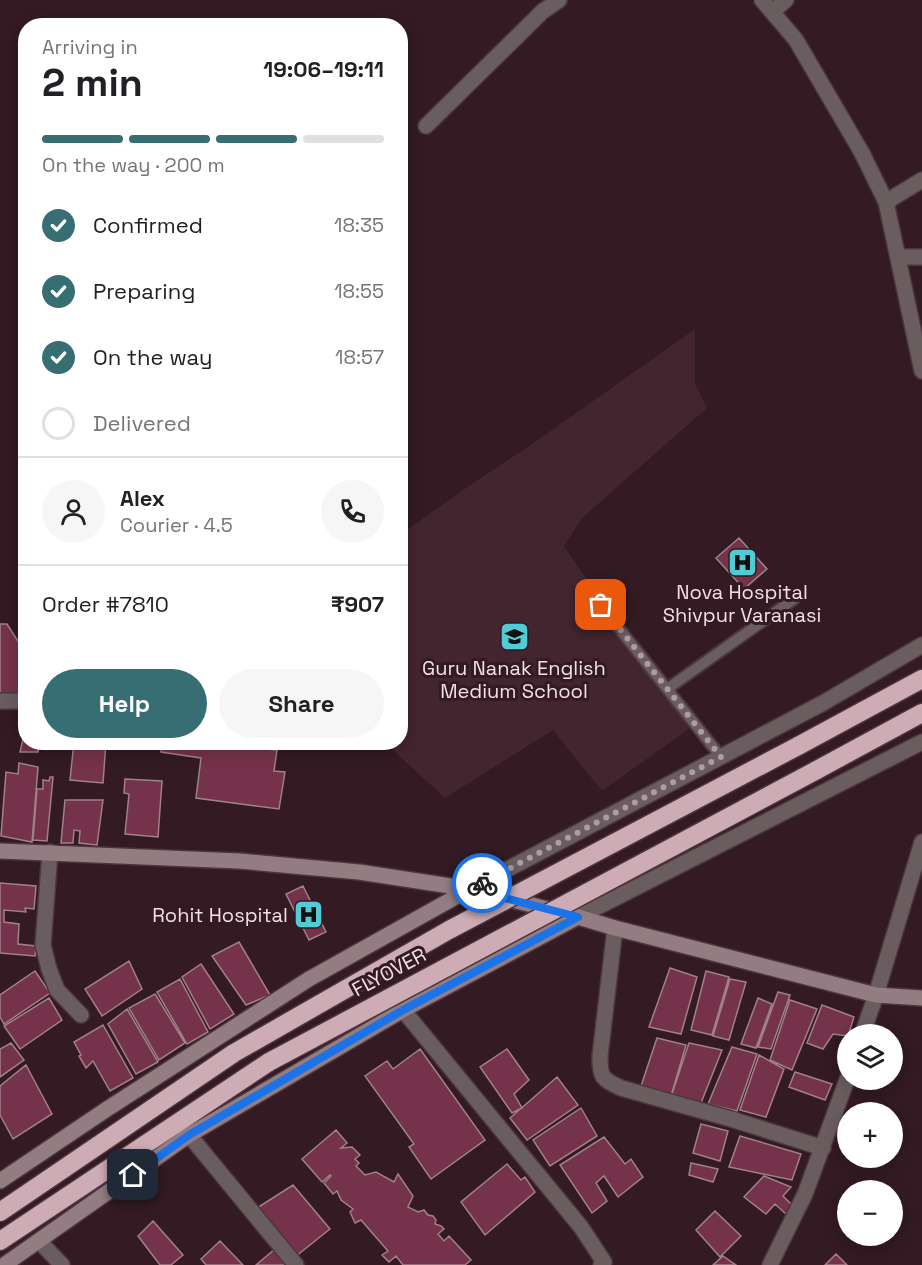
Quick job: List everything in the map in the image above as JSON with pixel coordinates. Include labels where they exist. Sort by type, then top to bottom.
[{"type":"highway","name":"FLYOVER","points":[[0,1212],[234,1053],[449,930],[922,679]]},
{"type":"highway","name":"FLYOVER","points":[[0,1241],[269,1062],[922,713]]},
{"type":"street","points":[[426,126],[543,11],[559,0]]},
{"type":"street","points":[[786,0],[768,6],[796,40],[862,153],[886,202],[922,371]]},
{"type":"street","points":[[886,202],[922,180]]},
{"type":"street","points":[[898,257],[922,257]]},
{"type":"street","points":[[0,1181],[106,1109],[309,979],[470,889],[823,703],[922,645]]},
{"type":"street","points":[[0,700],[18,701]]},
{"type":"street","points":[[4,1265],[189,1135],[403,1010],[578,917],[922,742]]},
{"type":"street","points":[[866,1024],[922,842]]},
{"type":"street","points":[[0,851],[239,861],[359,872],[470,889],[876,995],[922,998]]},
{"type":"street","points":[[50,852],[43,945],[57,990],[81,1015]]},
{"type":"street","points":[[615,928],[600,1056],[600,1072],[608,1082],[621,1088],[823,1148]]},
{"type":"street","points":[[403,1010],[581,1227],[604,1262],[601,1265]]},
{"type":"street","points":[[770,1265],[805,1194],[843,1090]]},
{"type":"street","points":[[189,1135],[296,1265]]},
{"type":"street","points":[[39,1241],[62,1265]]},
{"type":"lane","points":[[587,588],[721,757]]},
{"type":"lane","points":[[667,689],[794,599]]},
{"type":"shaded area","name":"Guru Nanak English Medium School","points":[[695,329],[695,384],[707,408],[582,518],[564,546],[689,729],[602,791],[553,730],[445,798],[393,750],[408,750],[408,529]]},
{"type":"building","points":[[739,538],[767,569],[744,589],[716,558]]},
{"type":"building","points":[[0,624],[7,624],[18,641],[18,693],[0,693]]},
{"type":"building","points":[[20,750],[38,750],[38,752],[20,752]]},
{"type":"building","points":[[73,750],[105,750],[103,783],[70,780]]},
{"type":"building","points":[[161,750],[277,750],[274,771],[285,772],[279,809],[196,798],[201,758],[161,752]]},
{"type":"building","points":[[19,763],[38,767],[32,842],[1,836],[6,772],[18,774]]},
{"type":"building","points":[[50,777],[53,777],[47,841],[33,840],[37,789],[43,789],[43,780],[49,781]]},
{"type":"building","points":[[125,779],[162,781],[158,837],[125,834],[129,794],[124,793]]},
{"type":"building","points":[[65,800],[103,800],[97,845],[79,843],[80,831],[74,830],[73,843],[61,843]]},
{"type":"building","points":[[0,883],[36,886],[34,909],[25,908],[26,912],[4,910],[4,922],[19,924],[18,944],[36,946],[35,956],[0,953]]},
{"type":"building","points":[[303,886],[326,932],[309,940],[286,894]]},
{"type":"building","points":[[239,942],[270,995],[246,1005],[212,956]]},
{"type":"building","points":[[129,961],[142,989],[102,1016],[85,989]]},
{"type":"building","points":[[201,964],[234,1014],[210,1029],[182,977]]},
{"type":"building","points":[[670,968],[697,977],[681,1034],[649,1027]]},
{"type":"building","points":[[35,971],[50,993],[4,1024],[0,1017],[0,995]]},
{"type":"building","points":[[706,971],[729,977],[712,1035],[691,1030]]},
{"type":"building","points":[[180,979],[208,1032],[187,1044],[157,992]]},
{"type":"building","points":[[730,979],[746,982],[729,1040],[713,1036]]},
{"type":"building","points":[[778,992],[790,995],[771,1049],[758,1047]]},
{"type":"building","points":[[155,994],[185,1043],[159,1060],[129,1008]]},
{"type":"building","points":[[49,998],[62,1020],[20,1049],[4,1026]]},
{"type":"building","points":[[758,998],[772,1004],[756,1048],[741,1044]]},
{"type":"building","points":[[790,1000],[817,1009],[792,1070],[770,1060]]},
{"type":"building","points":[[822,1005],[854,1017],[852,1024],[837,1024],[837,1035],[833,1034],[823,1049],[807,1043]]},
{"type":"building","points":[[127,1009],[158,1062],[136,1074],[108,1024]]},
{"type":"building","points":[[103,1025],[133,1078],[110,1091],[93,1061],[86,1068],[74,1042]]},
{"type":"building","points":[[657,1038],[686,1045],[671,1096],[640,1089]]},
{"type":"building","points":[[11,1043],[24,1060],[0,1077],[0,1049]]},
{"type":"building","points":[[689,1043],[722,1050],[701,1103],[672,1094]]},
{"type":"building","points":[[732,1047],[757,1054],[737,1111],[708,1104]]},
{"type":"building","points":[[420,1049],[485,1140],[431,1179],[409,1147],[414,1144],[365,1076],[387,1061],[393,1069]]},
{"type":"building","points":[[507,1049],[529,1080],[514,1094],[522,1108],[512,1113],[480,1067]]},
{"type":"building","points":[[759,1055],[784,1069],[766,1117],[740,1110]]},
{"type":"building","points":[[26,1065],[52,1114],[13,1139],[0,1115],[0,1086]]},
{"type":"building","points":[[795,1072],[832,1084],[825,1100],[789,1087]]},
{"type":"building","points":[[557,1077],[578,1105],[527,1140],[510,1118]]},
{"type":"building","points":[[581,1108],[597,1136],[550,1166],[533,1140]]},
{"type":"building","points":[[701,1124],[728,1131],[720,1161],[693,1153]]},
{"type":"building","points":[[336,1130],[347,1143],[341,1148],[352,1147],[360,1155],[355,1159],[359,1163],[356,1166],[365,1175],[376,1172],[394,1182],[398,1174],[413,1196],[408,1207],[418,1212],[424,1210],[428,1215],[433,1216],[436,1220],[435,1224],[444,1229],[438,1234],[444,1241],[449,1236],[471,1260],[465,1265],[403,1265],[396,1256],[389,1262],[382,1255],[388,1251],[361,1220],[355,1223],[350,1212],[353,1209],[341,1200],[337,1191],[333,1194],[324,1183],[331,1176],[322,1182],[302,1159]]},
{"type":"building","points":[[740,1136],[801,1154],[792,1180],[729,1167]]},
{"type":"building","points":[[604,1137],[625,1164],[631,1159],[643,1177],[618,1197],[604,1176],[596,1183],[607,1201],[592,1213],[560,1165]]},
{"type":"building","points":[[691,1163],[718,1169],[713,1182],[689,1175]]},
{"type":"building","points":[[507,1164],[521,1180],[525,1177],[535,1192],[485,1235],[461,1202]]},
{"type":"building","points":[[764,1176],[791,1187],[783,1196],[794,1207],[787,1215],[775,1204],[766,1214],[744,1197]]},
{"type":"building","points":[[293,1185],[330,1229],[295,1257],[257,1208]]},
{"type":"building","points":[[715,1211],[741,1236],[720,1257],[696,1230]]},
{"type":"building","points":[[153,1221],[183,1255],[171,1265],[160,1265],[138,1236]]},
{"type":"building","points":[[220,1241],[243,1265],[206,1265],[201,1259]]},
{"type":"building","points":[[275,1249],[287,1265],[256,1265]]},
{"type":"building","points":[[836,1254],[847,1265],[825,1265]]},
{"type":"building","points":[[723,1256],[736,1265],[713,1265]]},
{"type":"way so far","points":[[482,883],[721,757],[601,605]]},
{"type":"place","name":"Nova Hospital Shivpur Varanasi","points":[[742,562]]},
{"type":"place","name":"Guru Nanak English Medium School","points":[[514,637]]},
{"type":"place","name":"Rohit Hospital","points":[[309,915]]},
{"type":"route","points":[[133,1175],[189,1135],[403,1010],[578,917],[470,889],[482,883]]}]
